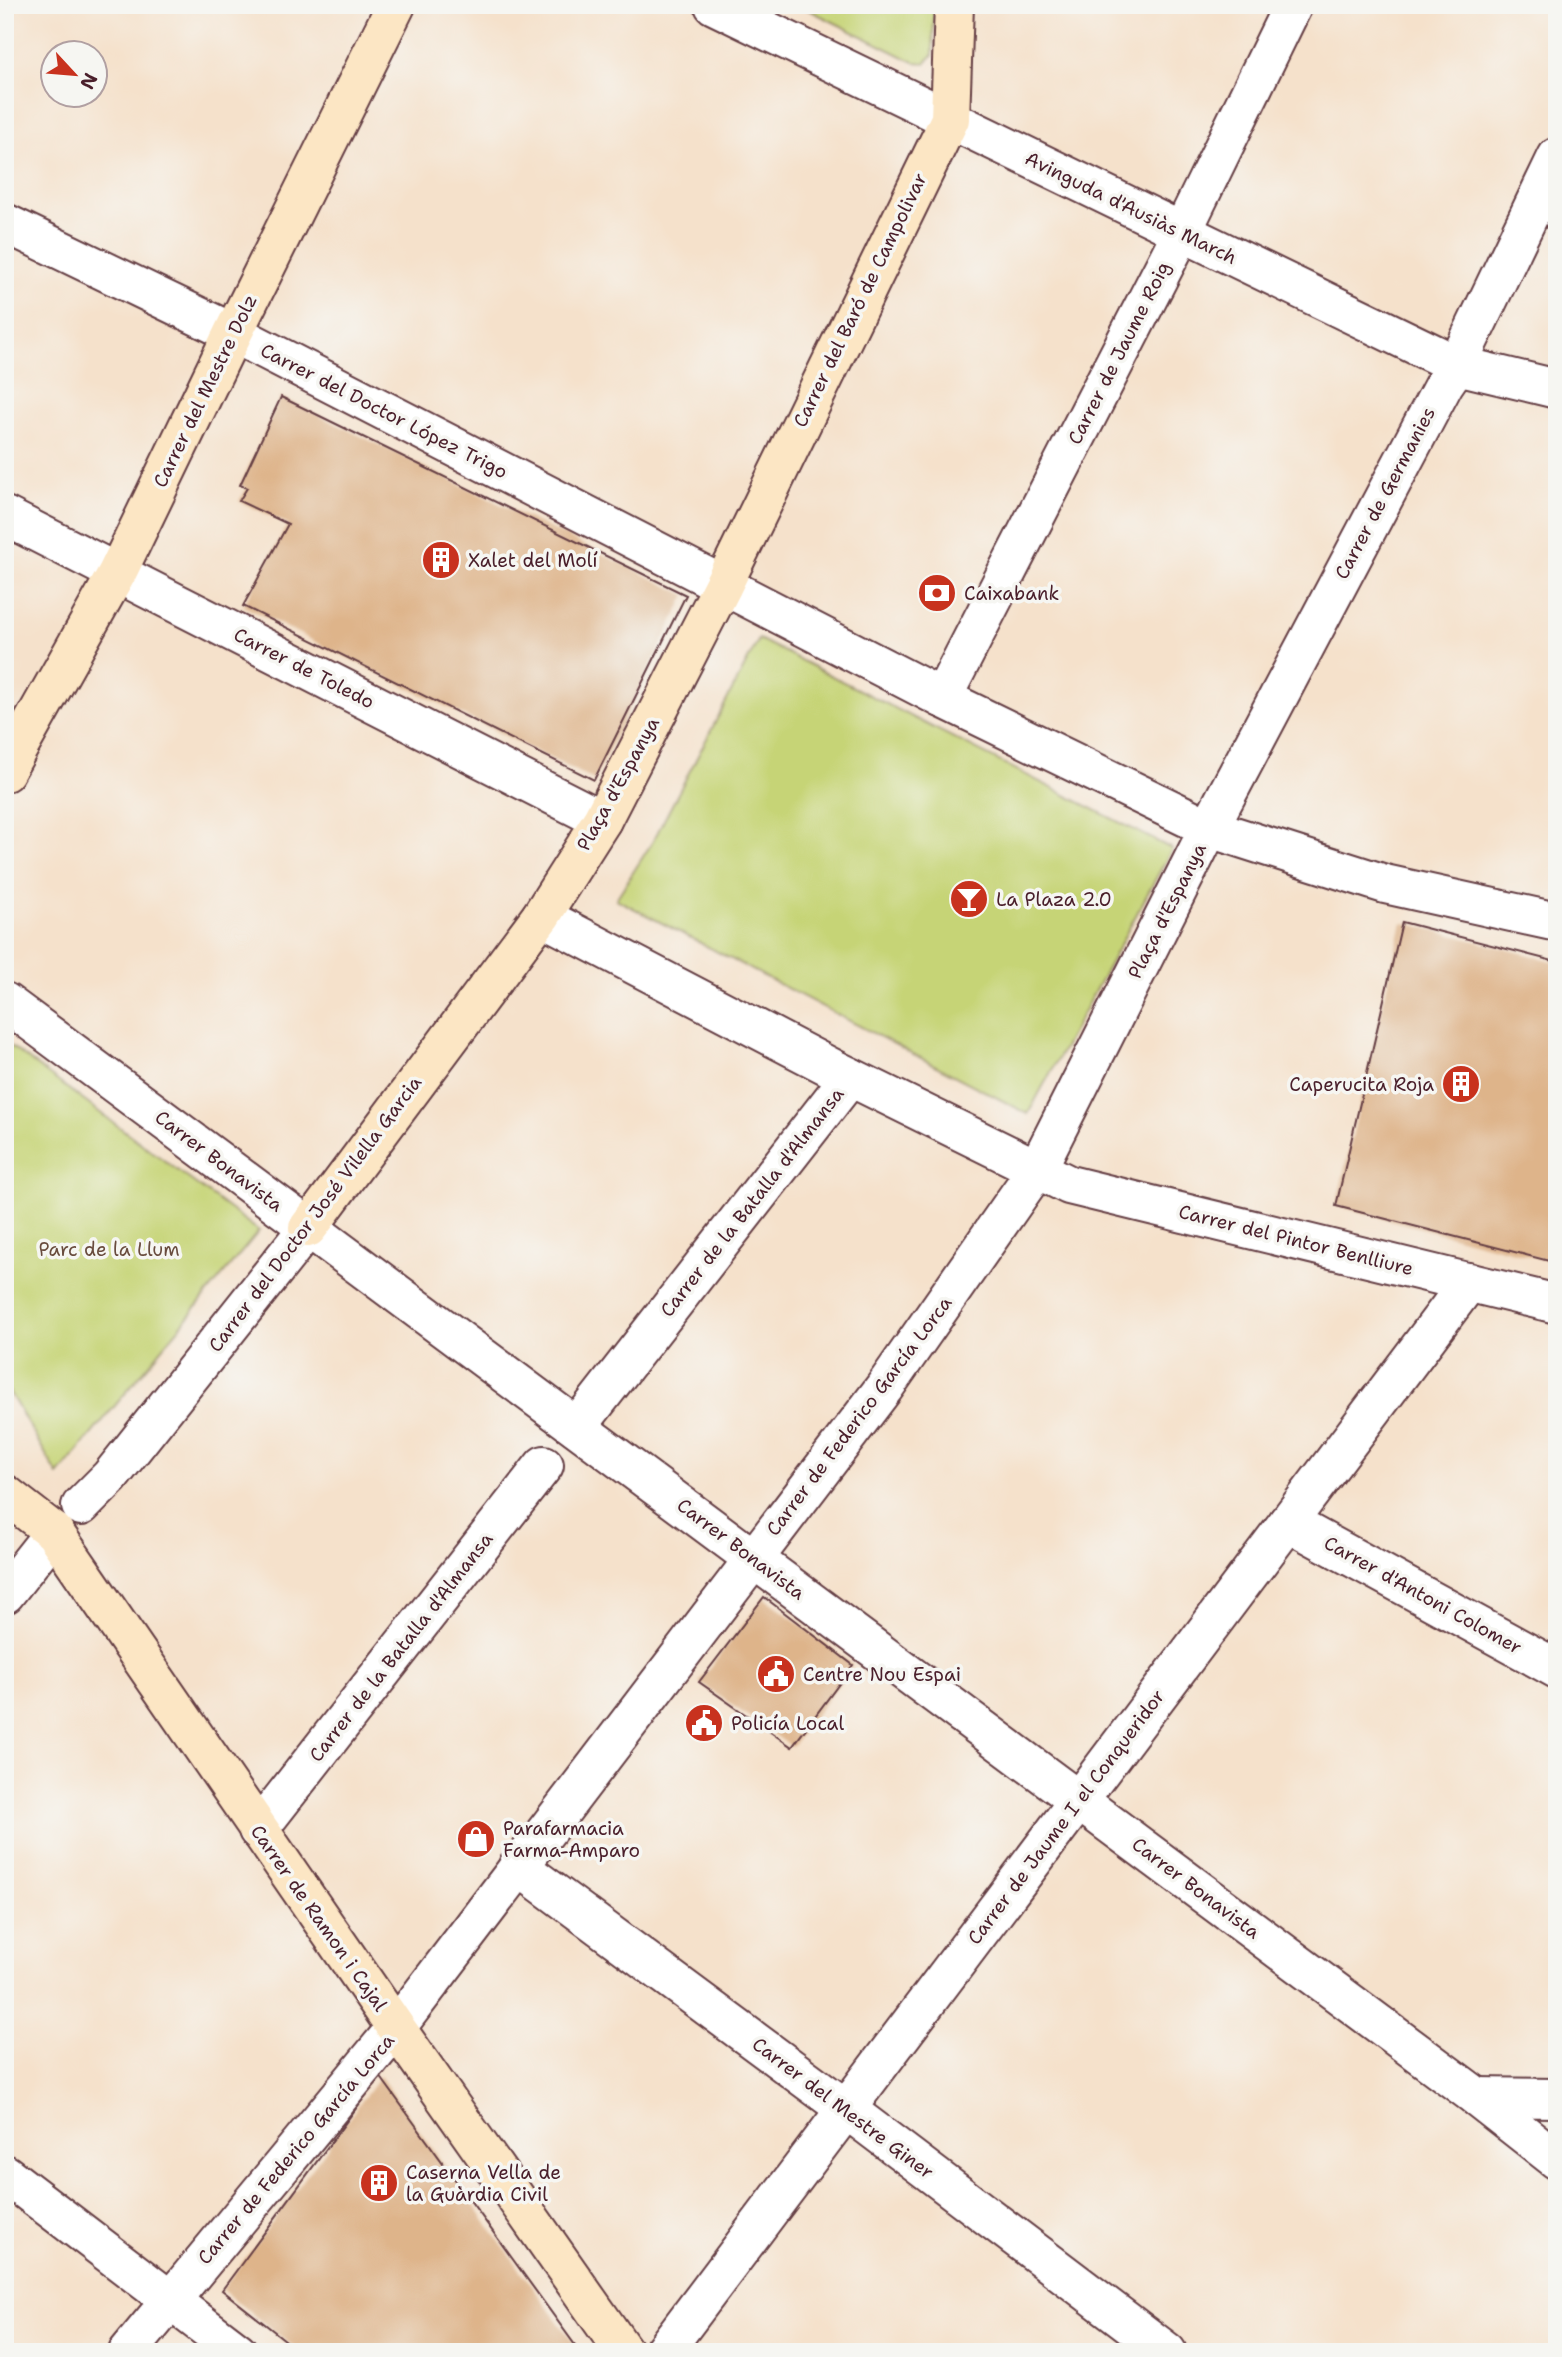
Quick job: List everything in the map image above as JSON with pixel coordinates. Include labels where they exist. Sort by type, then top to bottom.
[{"type":"street","name":"Carrer del Mestre Dolz","points":[[5,772],[117,573],[396,5]]},
{"type":"street","name":"Avinguda d'Ausiàs March","points":[[714,5],[1457,365],[1557,388]]},
{"type":"street","name":"Carrer del Baró de Campolivar","points":[[723,585],[950,119],[954,5]]},
{"type":"street","name":"Carrer de Jaume Roig","points":[[942,698],[1182,232],[1293,5]]},
{"type":"street","name":"Carrer de Germanies","points":[[1209,828],[1444,384],[1457,365],[1557,157]]},
{"type":"street","name":"Carrer del Doctor López Trigo","points":[[5,223],[233,333],[723,585]]},
{"type":"street","name":"Carrer de Toledo","points":[[5,516],[602,821]]},
{"type":"street","name":"Plaça d'Espanya","points":[[541,916],[602,821],[723,585],[942,698],[1209,828],[1037,1169]]},
{"type":"street","points":[[1209,828],[1385,884],[1557,922]]},
{"type":"street","points":[[541,916],[850,1077],[1037,1169]]},
{"type":"street","name":"Carrer del Doctor José Vilella Garcia","points":[[81,1506],[110,1477],[308,1228],[541,916]]},
{"type":"street","name":"Carrer Bonavista","points":[[5,1002],[1477,2097],[1557,2160]]},
{"type":"street","name":"Carrer de la Batalla d'Almansa","points":[[577,1427],[850,1077]]},
{"type":"street","name":"Carrer del Pintor Benlliure","points":[[1037,1169],[1069,1185],[1557,1304]]},
{"type":"street","name":"Carrer de Federico García Lorca","points":[[128,2352],[396,2028],[884,1388],[1037,1169]]},
{"type":"street","name":"Carrer de Jaume I el Conqueridor","points":[[663,2352],[1469,1282]]},
{"type":"street","name":"Carrer de la Batalla d'Almansa","points":[[258,1830],[544,1465]]},
{"type":"street","name":"Carrer de Ramon i Cajal","points":[[5,1494],[54,1532],[258,1830],[624,2352]]},
{"type":"street","name":"Carrer d'Antoni Colomer","points":[[1288,1522],[1557,1669]]},
{"type":"street","points":[[5,1594],[54,1532]]},
{"type":"street","name":"Carrer del Mestre Giner","points":[[519,1866],[1167,2352]]},
{"type":"street","points":[[1477,2097],[1557,2098]]},
{"type":"street","points":[[5,2174],[238,2352]]},
{"type":"green space","points":[[799,5],[934,5],[933,55],[925,63],[914,62]]},
{"type":"green space","points":[[759,639],[1172,849],[1028,1114],[616,899],[653,841]]},
{"type":"green space","name":"Parc de la Llum","points":[[5,1042],[259,1231],[58,1475],[5,1385]]},
{"type":"building","name":"Xalet del Molí","points":[[281,397],[686,595],[594,780],[243,606],[288,524],[239,501],[247,488],[240,485]]},
{"type":"building","name":"Caperucita Roja","points":[[1402,922],[1557,962],[1557,1263],[1336,1206]]},
{"type":"building","name":"Centre Nou Espai","points":[[764,1597],[853,1665],[792,1747],[699,1682]]},
{"type":"building","name":"Caserna Vella de la Guàrdia Civil","points":[[380,2076],[580,2352],[300,2352],[222,2290]]},
{"type":"place","name":"Xalet del Molí","points":[[441,560]]},
{"type":"place","name":"Caixabank","points":[[937,593]]},
{"type":"place","name":"La Plaza 2.0","points":[[969,899]]},
{"type":"place","name":"Caperucita Roja","points":[[1461,1084]]},
{"type":"place","name":"Centre Nou Espai","points":[[776,1674]]},
{"type":"place","name":"Policía Local","points":[[704,1723]]},
{"type":"place","name":"Parafarmacia Farma-Amparo","points":[[476,1839]]},
{"type":"place","name":"Caserna Vella de la Guàrdia Civil","points":[[379,2183]]}]
